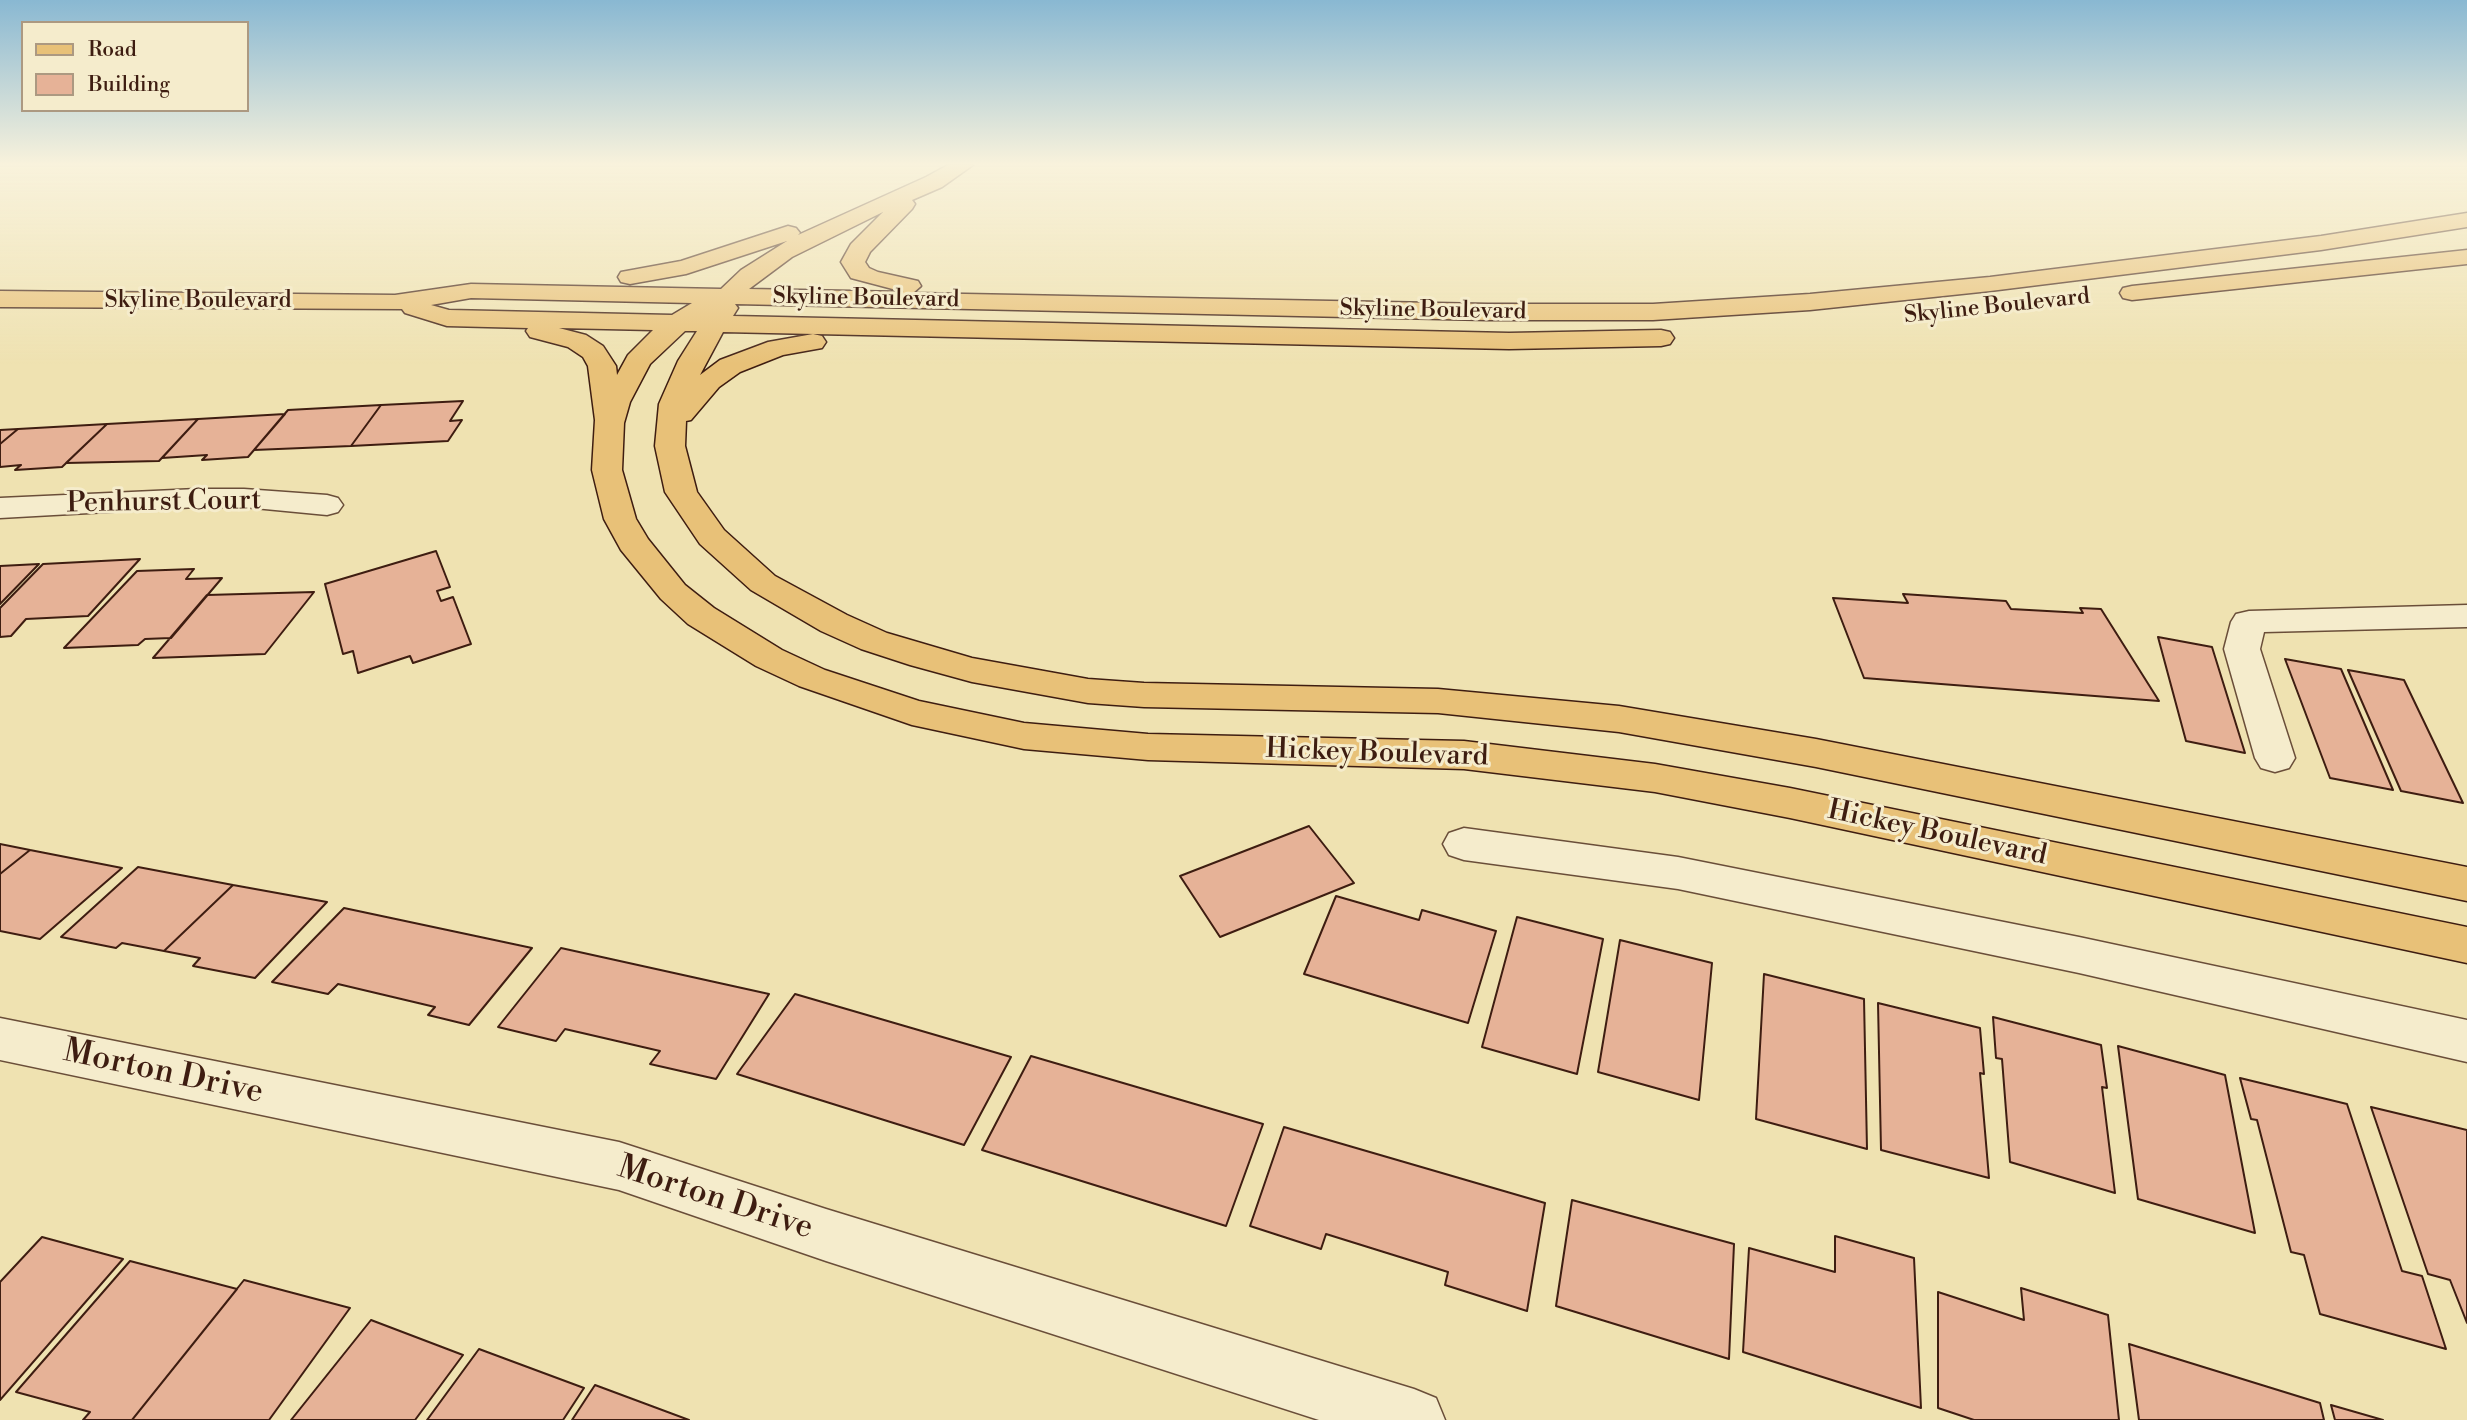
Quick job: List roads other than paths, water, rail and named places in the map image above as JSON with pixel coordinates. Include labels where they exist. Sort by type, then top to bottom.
[{"type":"main road","points":[[471,291],[668,271],[790,231]]},
{"type":"main road","name":"Hickey Boulevard","points":[[824,231],[784,252],[750,275],[728,296],[676,323],[638,361],[626,379],[610,423],[607,470],[620,519],[650,566],[673,592],[701,615],[769,658],[812,678],[912,712],[1024,736],[1185,749],[1450,754],[1655,778],[1790,803],[2467,945]]},
{"type":"main road","points":[[877,231],[859,249],[853,262],[860,273],[899,285],[1064,303]]},
{"type":"main road","name":"Skyline Boulevard","points":[[0,299],[395,303],[471,291],[1488,313],[1689,310],[1810,302],[1990,284],[2392,231]]},
{"type":"main road","name":"Skyline Boulevard","points":[[2104,296],[2467,257]]},
{"type":"main road","name":"Hickey Boulevard","points":[[728,296],[673,404],[670,426],[673,467],[681,492],[712,537],[736,561],[794,603],[886,645],[972,670],[1033,683],[1144,695],[1438,701],[1619,719],[1816,753],[2467,884]]},
{"type":"main road","name":"Skyline Boulevard","points":[[1792,328],[2050,302]]},
{"type":"main road","name":"Skyline Boulevard","points":[[395,303],[447,318],[1509,341],[1683,337]]},
{"type":"main road","points":[[447,318],[540,331],[587,346],[601,366],[610,423]]},
{"type":"main road","points":[[670,426],[701,389],[719,373],[760,354],[815,342],[962,330]]},
{"type":"street","name":"Penhurst Court","points":[[0,508],[197,498],[244,498],[327,505]]},
{"type":"street","points":[[2274,758],[2242,649],[2249,622],[2467,616]]},
{"type":"street","points":[[1464,845],[1678,873],[2079,955],[2467,1041]]},
{"type":"street","name":"Morton Drive","points":[[0,1040],[619,1166],[826,1235],[1414,1420]]}]
